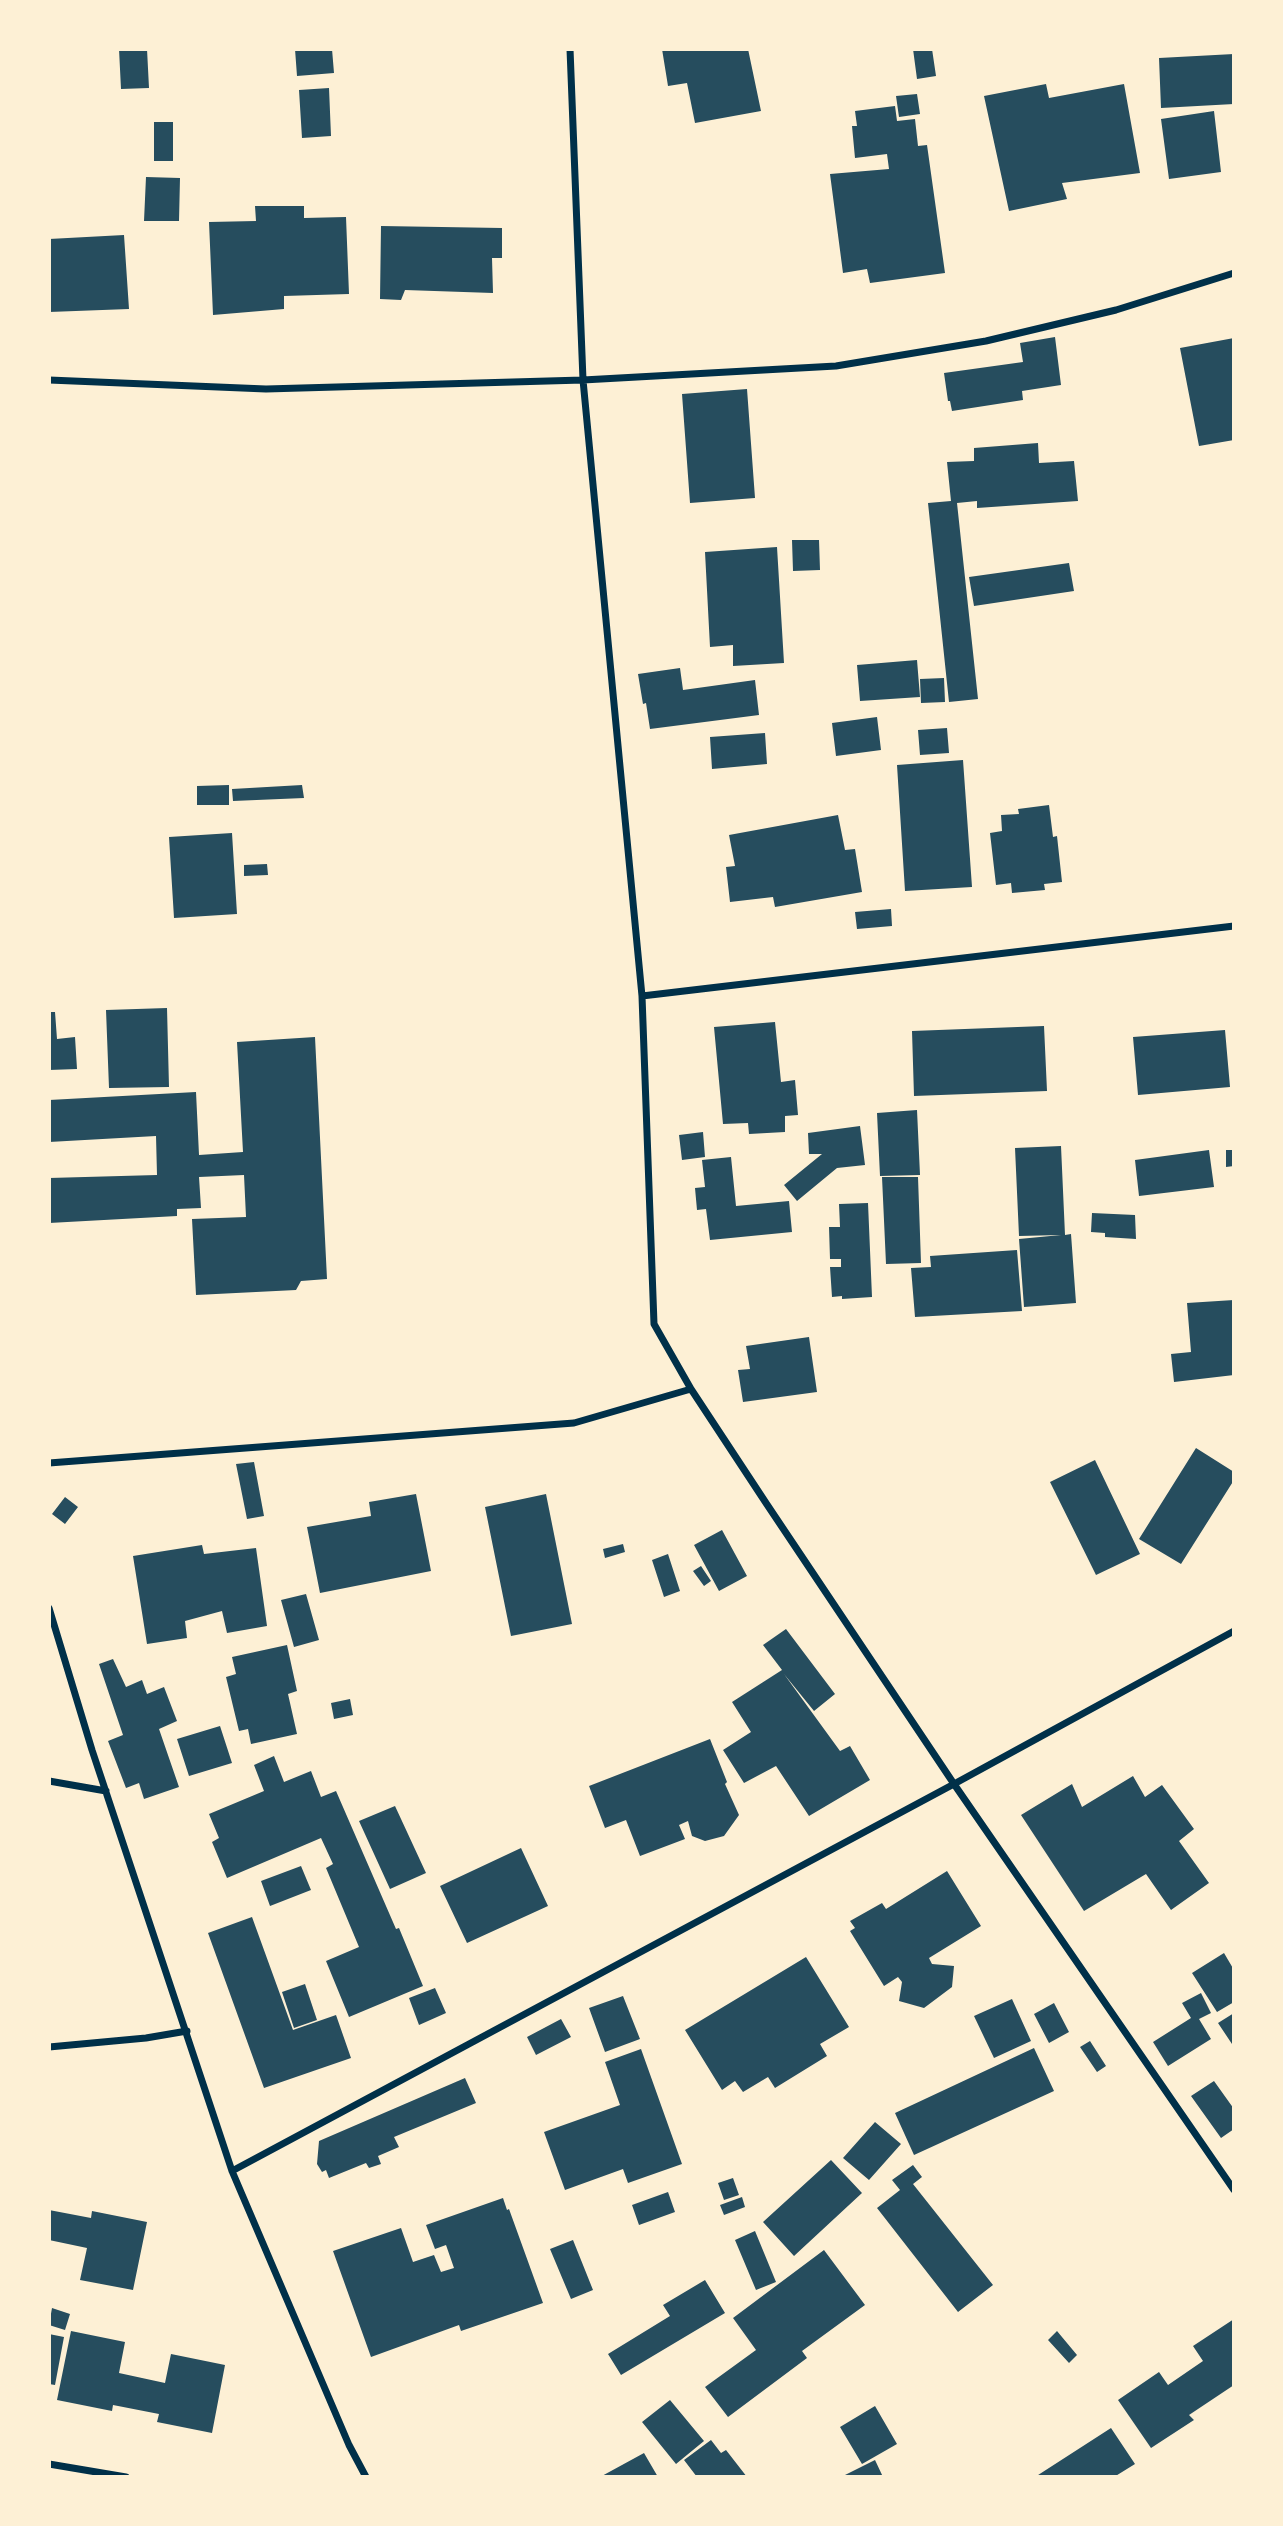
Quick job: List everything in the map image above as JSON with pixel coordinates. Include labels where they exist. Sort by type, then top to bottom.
[{"type":"street","points":[[570,49],[583,380],[642,996],[654,1324],[691,1389],[954,1784],[1234,2190]]},
{"type":"street","points":[[49,380],[267,389],[583,380],[836,366],[999,338],[1116,310],[1234,273]]},
{"type":"street","points":[[642,996],[1234,926]]},
{"type":"street","points":[[49,1463],[574,1423],[691,1389]]},
{"type":"street","points":[[49,1608],[106,1791],[232,2171],[349,2445],[366,2477]]},
{"type":"street","points":[[232,2171],[954,1784],[1234,1630]]},
{"type":"street","points":[[49,1781],[106,1791]]},
{"type":"street","points":[[49,2047],[146,2038],[187,2031]]},
{"type":"street","points":[[49,2464],[126,2477]]},
{"type":"building","points":[[119,49],[147,49],[149,88],[121,89]]},
{"type":"building","points":[[295,49],[332,49],[334,73],[297,76]]},
{"type":"building","points":[[662,49],[748,49],[761,111],[695,123],[687,83],[668,86]]},
{"type":"building","points":[[913,49],[932,49],[936,76],[917,79]]},
{"type":"building","points":[[1234,54],[1234,104],[1161,108],[1159,58]]},
{"type":"building","points":[[1046,84],[1049,98],[1124,84],[1140,173],[1062,183],[1067,199],[1009,211],[984,96]]},
{"type":"building","points":[[329,88],[331,136],[302,138],[299,90]]},
{"type":"building","points":[[917,94],[920,114],[899,117],[896,96]]},
{"type":"building","points":[[895,106],[897,121],[915,119],[918,146],[927,145],[945,273],[870,283],[867,269],[843,273],[830,174],[889,169],[887,154],[855,158],[852,126],[857,126],[855,111]]},
{"type":"building","points":[[1214,111],[1221,172],[1169,179],[1161,119]]},
{"type":"building","points":[[154,122],[173,122],[173,161],[154,161]]},
{"type":"building","points":[[146,177],[180,178],[179,221],[144,221]]},
{"type":"building","points":[[255,206],[304,206],[304,218],[346,217],[349,294],[284,296],[284,309],[213,315],[209,222],[256,221]]},
{"type":"building","points":[[381,226],[502,228],[502,258],[492,258],[493,293],[405,290],[401,300],[380,299]]},
{"type":"building","points":[[124,235],[129,309],[49,312],[49,239]]},
{"type":"building","points":[[1055,337],[1061,385],[1022,391],[1023,400],[952,411],[944,373],[1023,362],[1020,343]]},
{"type":"building","points":[[1234,338],[1234,440],[1199,446],[1180,348]]},
{"type":"building","points":[[747,389],[755,498],[690,503],[682,394]]},
{"type":"building","points":[[1038,443],[1039,463],[1074,461],[1078,501],[977,508],[977,501],[957,503],[978,699],[949,702],[928,503],[951,501],[947,462],[974,461],[974,448]]},
{"type":"building","points":[[792,540],[819,540],[820,570],[793,571]]},
{"type":"building","points":[[777,547],[784,663],[733,666],[733,645],[710,647],[705,552]]},
{"type":"building","points":[[1069,563],[1074,591],[974,606],[969,577]]},
{"type":"building","points":[[917,660],[920,697],[860,701],[857,665]]},
{"type":"building","points":[[680,668],[683,690],[755,680],[759,715],[650,729],[638,674]]},
{"type":"building","points":[[944,678],[945,702],[921,703],[920,679]]},
{"type":"building","points":[[877,717],[881,750],[836,756],[832,723]]},
{"type":"building","points":[[947,728],[949,753],[920,755],[918,730]]},
{"type":"building","points":[[765,733],[767,764],[712,769],[710,737]]},
{"type":"building","points":[[963,760],[972,887],[905,891],[897,765]]},
{"type":"building","points":[[229,785],[229,805],[197,805],[197,786]]},
{"type":"building","points":[[302,785],[304,798],[233,801],[232,789]]},
{"type":"building","points":[[1049,805],[1053,837],[1057,836],[1062,882],[1044,884],[1045,890],[1012,893],[1011,883],[996,885],[990,833],[1002,831],[1001,815],[1019,814],[1018,809]]},
{"type":"building","points":[[838,815],[845,850],[855,849],[862,892],[775,907],[773,897],[730,902],[726,867],[735,866],[729,835]]},
{"type":"building","points":[[232,833],[237,914],[174,918],[169,837]]},
{"type":"building","points":[[267,864],[268,875],[244,876],[244,865]]},
{"type":"building","points":[[891,909],[892,926],[857,929],[855,912]]},
{"type":"building","points":[[167,1008],[169,1087],[109,1088],[106,1010]]},
{"type":"building","points":[[49,1012],[55,1012],[57,1039],[75,1037],[77,1069],[49,1070]]},
{"type":"building","points":[[775,1022],[781,1082],[795,1080],[798,1115],[785,1116],[785,1132],[749,1134],[748,1123],[723,1124],[714,1027]]},
{"type":"building","points":[[1044,1026],[1047,1091],[914,1096],[912,1031]]},
{"type":"building","points":[[1225,1030],[1230,1087],[1138,1095],[1133,1037]]},
{"type":"building","points":[[315,1037],[327,1279],[301,1281],[296,1290],[196,1295],[192,1219],[246,1217],[244,1175],[199,1177],[201,1208],[177,1209],[177,1216],[49,1223],[49,1178],[157,1175],[156,1136],[49,1142],[49,1100],[196,1092],[199,1155],[243,1152],[237,1042]]},
{"type":"building","points":[[917,1110],[920,1175],[880,1176],[877,1113]]},
{"type":"building","points":[[860,1126],[865,1165],[837,1168],[797,1201],[784,1185],[822,1154],[809,1154],[808,1133]]},
{"type":"building","points":[[703,1132],[705,1157],[682,1160],[679,1135]]},
{"type":"building","points":[[1061,1146],[1065,1235],[1071,1234],[1076,1303],[1024,1307],[1019,1239],[1061,1235],[1019,1236],[1015,1148]]},
{"type":"building","points":[[1209,1150],[1214,1187],[1139,1196],[1135,1160]]},
{"type":"building","points":[[1226,1150],[1234,1150],[1234,1166],[1226,1167]]},
{"type":"building","points":[[731,1157],[736,1206],[789,1201],[792,1232],[710,1240],[706,1209],[697,1210],[695,1188],[705,1187],[702,1160]]},
{"type":"building","points":[[882,1177],[918,1177],[921,1263],[886,1264]]},
{"type":"building","points":[[868,1203],[872,1297],[832,1297],[830,1267],[841,1267],[841,1259],[830,1259],[829,1227],[840,1227],[839,1204]]},
{"type":"building","points":[[1092,1213],[1135,1215],[1136,1239],[1105,1237],[1105,1233],[1091,1232]]},
{"type":"building","points":[[1017,1250],[1022,1311],[915,1317],[911,1268],[931,1267],[930,1256]]},
{"type":"building","points":[[1234,1300],[1234,1375],[1174,1382],[1171,1354],[1191,1352],[1187,1303]]},
{"type":"building","points":[[809,1337],[817,1392],[743,1402],[738,1370],[750,1369],[746,1346]]},
{"type":"building","points":[[1196,1448],[1234,1472],[1234,1480],[1181,1564],[1139,1539]]},
{"type":"building","points":[[1095,1460],[1140,1554],[1096,1575],[1050,1482]]},
{"type":"building","points":[[254,1462],[264,1516],[247,1519],[236,1464]]},
{"type":"building","points":[[416,1494],[431,1571],[320,1593],[307,1527],[371,1516],[369,1502]]},
{"type":"building","points":[[546,1494],[572,1624],[511,1636],[485,1507]]},
{"type":"building","points":[[65,1497],[78,1507],[65,1524],[52,1514]]},
{"type":"building","points":[[722,1530],[747,1576],[719,1591],[694,1545]]},
{"type":"building","points":[[623,1544],[625,1552],[605,1558],[603,1549]]},
{"type":"building","points":[[202,1545],[204,1554],[256,1548],[267,1626],[227,1633],[222,1611],[185,1621],[187,1638],[147,1644],[133,1556]]},
{"type":"building","points":[[668,1554],[680,1591],[664,1597],[652,1560]]},
{"type":"building","points":[[701,1566],[711,1581],[704,1586],[693,1571]]},
{"type":"building","points":[[306,1594],[319,1640],[294,1647],[281,1600]]},
{"type":"building","points":[[786,1629],[835,1694],[814,1711],[784,1674],[840,1751],[850,1746],[870,1780],[809,1816],[776,1766],[744,1783],[723,1750],[751,1732],[732,1702],[782,1670],[763,1645]]},
{"type":"building","points":[[287,1645],[297,1691],[288,1694],[297,1734],[251,1744],[248,1729],[239,1731],[226,1677],[236,1674],[232,1657]]},
{"type":"building","points":[[113,1659],[126,1687],[142,1680],[147,1694],[164,1687],[177,1721],[159,1729],[179,1787],[144,1799],[139,1783],[126,1788],[108,1741],[123,1735],[99,1664]]},
{"type":"building","points":[[350,1699],[353,1715],[334,1719],[331,1703]]},
{"type":"building","points":[[220,1726],[232,1763],[189,1776],[177,1739]]},
{"type":"building","points":[[710,1739],[739,1815],[724,1836],[705,1841],[692,1836],[688,1821],[679,1825],[685,1839],[640,1856],[626,1820],[605,1828],[589,1786]]},
{"type":"building","points":[[274,1756],[284,1782],[311,1771],[321,1797],[336,1791],[423,1986],[349,2017],[326,1961],[359,1947],[326,1868],[333,1864],[321,1838],[227,1878],[212,1842],[219,1838],[209,1814],[264,1791],[254,1765]]},
{"type":"building","points":[[1133,1776],[1145,1797],[1162,1785],[1194,1829],[1179,1841],[1209,1883],[1171,1910],[1146,1874],[1084,1911],[1021,1815],[1072,1784],[1082,1807]]},
{"type":"building","points":[[395,1806],[426,1873],[390,1889],[359,1821]]},
{"type":"building","points":[[521,1848],[548,1906],[467,1943],[440,1886]]},
{"type":"building","points":[[301,1866],[311,1890],[270,1906],[261,1881]]},
{"type":"building","points":[[947,1871],[981,1926],[929,1958],[932,1964],[954,1966],[952,1987],[924,2008],[899,2001],[902,1982],[898,1977],[884,1986],[850,1931],[855,1928],[850,1921],[882,1903],[886,1909]]},
{"type":"building","points":[[252,1917],[293,2030],[336,2015],[351,2058],[264,2088],[208,1933]]},
{"type":"building","points":[[1224,1953],[1234,1970],[1234,2002],[1217,2012],[1192,1973]]},
{"type":"building","points":[[806,1957],[849,2027],[820,2044],[827,2056],[775,2088],[768,2077],[743,2092],[735,2081],[722,2090],[685,2030]]},
{"type":"building","points":[[305,1984],[317,2020],[294,2028],[282,1992]]},
{"type":"building","points":[[435,1988],[446,2013],[419,2025],[409,1998]]},
{"type":"building","points":[[1201,1993],[1211,2013],[1199,2019],[1211,2039],[1168,2066],[1153,2042],[1191,2018],[1182,2003]]},
{"type":"building","points":[[623,1996],[640,2039],[605,2052],[589,2008]]},
{"type":"building","points":[[1012,1999],[1031,2041],[994,2058],[974,2016]]},
{"type":"building","points":[[1054,2003],[1069,2032],[1049,2043],[1034,2014]]},
{"type":"building","points":[[1234,2013],[1234,2047],[1218,2023]]},
{"type":"building","points":[[561,2019],[571,2037],[536,2055],[527,2037]]},
{"type":"building","points":[[1090,2041],[1106,2066],[1097,2072],[1080,2047]]},
{"type":"building","points":[[1034,2048],[1054,2091],[914,2155],[895,2113]]},
{"type":"building","points":[[641,2049],[682,2164],[628,2183],[623,2169],[565,2190],[544,2132],[620,2105],[605,2062]]},
{"type":"building","points":[[465,2078],[476,2103],[394,2137],[399,2147],[378,2156],[381,2164],[369,2168],[366,2163],[329,2178],[326,2170],[322,2172],[317,2164],[319,2141]]},
{"type":"building","points":[[1214,2081],[1234,2109],[1234,2129],[1221,2138],[1191,2096]]},
{"type":"building","points":[[875,2122],[901,2144],[869,2180],[843,2158]]},
{"type":"building","points":[[831,2160],[862,2193],[794,2256],[763,2222]]},
{"type":"building","points":[[913,2165],[922,2177],[913,2184],[993,2285],[958,2312],[877,2208],[900,2190],[892,2180]]},
{"type":"building","points":[[733,2178],[739,2195],[724,2200],[718,2183]]},
{"type":"building","points":[[668,2192],[675,2212],[639,2225],[632,2205]]},
{"type":"building","points":[[742,2197],[745,2207],[724,2215],[720,2205]]},
{"type":"building","points":[[503,2198],[543,2303],[461,2331],[459,2325],[371,2357],[333,2251],[401,2228],[413,2262],[434,2255],[441,2272],[454,2268],[446,2245],[435,2249],[426,2225]]},
{"type":"building","points":[[49,2210],[91,2218],[92,2211],[147,2222],[133,2290],[80,2280],[87,2248],[49,2240]]},
{"type":"building","points":[[755,2231],[776,2282],[756,2290],[735,2240]]},
{"type":"building","points":[[573,2240],[593,2290],[571,2299],[550,2249]]},
{"type":"building","points":[[824,2250],[865,2305],[802,2351],[807,2358],[728,2417],[705,2387],[756,2350],[733,2318]]},
{"type":"building","points":[[705,2280],[725,2313],[621,2375],[608,2354],[670,2316],[663,2305]]},
{"type":"building","points":[[52,2308],[70,2314],[65,2330],[49,2325]]},
{"type":"building","points":[[1234,2319],[1234,2385],[1189,2415],[1194,2420],[1151,2448],[1118,2400],[1159,2372],[1168,2385],[1203,2361],[1193,2346]]},
{"type":"building","points":[[71,2331],[125,2342],[119,2373],[165,2383],[171,2354],[225,2365],[212,2433],[157,2422],[159,2414],[113,2405],[112,2411],[57,2400]]},
{"type":"building","points":[[1057,2331],[1077,2355],[1069,2363],[1048,2340]]},
{"type":"building","points":[[49,2334],[64,2337],[55,2385],[49,2384]]},
{"type":"building","points":[[670,2400],[704,2441],[676,2464],[642,2422]]},
{"type":"building","points":[[875,2406],[897,2444],[862,2464],[840,2427]]},
{"type":"building","points":[[1111,2428],[1135,2464],[1114,2477],[1035,2477]]},
{"type":"building","points":[[711,2440],[721,2453],[726,2450],[747,2477],[697,2477],[684,2460]]},
{"type":"building","points":[[644,2453],[658,2477],[600,2477]]},
{"type":"building","points":[[875,2460],[883,2477],[841,2477]]}]
